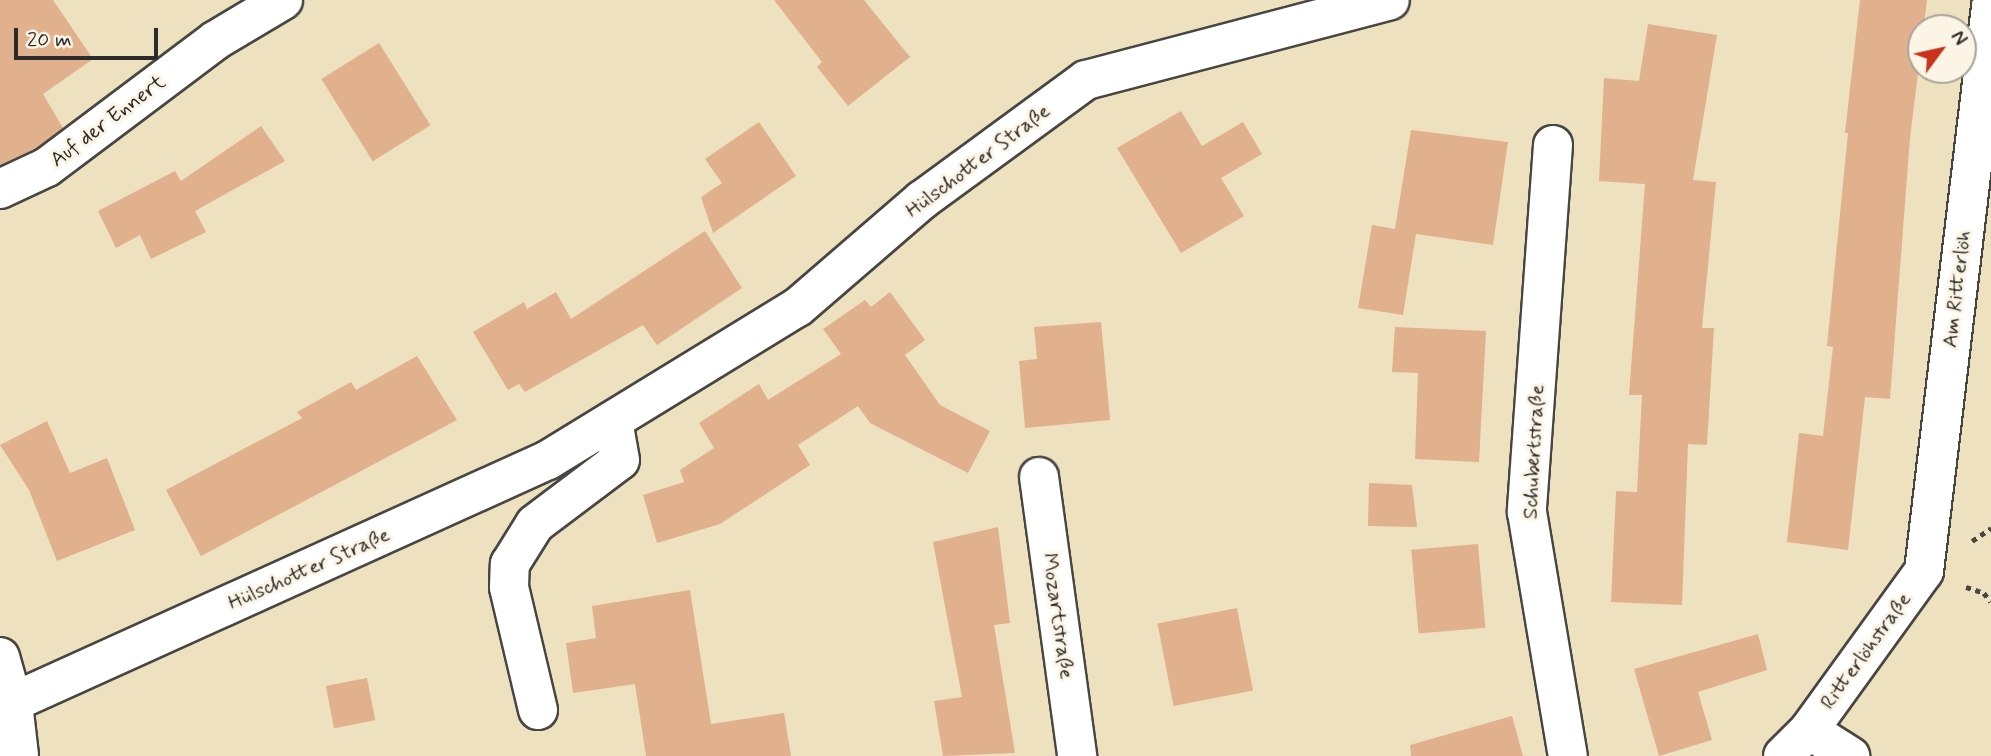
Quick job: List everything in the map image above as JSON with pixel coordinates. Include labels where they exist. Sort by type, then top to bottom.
[{"type":"street","name":"Auf der Ennert","points":[[0,190],[47,167],[216,40],[283,0]]},
{"type":"street","name":"Hülschotter Straße","points":[[7,706],[548,460],[798,307],[922,200],[1086,80],[1390,0]]},
{"type":"street","name":"Am Ritterlöh","points":[[1924,571],[1991,7]]},
{"type":"street","name":"Schubertstraße","points":[[1553,145],[1527,512],[1568,756]]},
{"type":"street","points":[[538,710],[509,587],[510,564],[535,524],[620,460],[613,421]]},
{"type":"street","name":"Mozartstraße","points":[[1039,477],[1077,756]]},
{"type":"street","name":"Ritterlöhstraße","points":[[1850,756],[1796,743],[1924,571]]},
{"type":"street","points":[[0,657],[7,706],[19,756]]},
{"type":"building","points":[[0,0],[53,0],[93,59],[43,94],[63,128],[36,148],[0,165]]},
{"type":"building","points":[[774,0],[864,0],[910,57],[848,106],[817,67],[822,62]]},
{"type":"building","points":[[1860,0],[1927,0],[1925,14],[1907,14],[1907,84],[1917,84],[1890,399],[1865,397],[1848,550],[1787,542],[1799,433],[1823,436],[1833,347],[1827,346],[1848,133],[1845,133]]},
{"type":"building","points":[[1648,24],[1717,35],[1693,180],[1716,182],[1702,328],[1714,328],[1707,445],[1688,444],[1682,605],[1611,602],[1616,491],[1637,492],[1642,395],[1629,395],[1645,184],[1599,181],[1604,78],[1639,81]]},
{"type":"building","points":[[379,43],[430,125],[373,161],[321,79]]},
{"type":"building","points":[[1181,111],[1202,146],[1243,122],[1262,154],[1221,178],[1244,216],[1181,253],[1117,148]]},
{"type":"building","points":[[759,122],[796,176],[713,233],[701,197],[722,183],[705,159]]},
{"type":"building","points":[[261,126],[285,161],[195,211],[206,232],[151,259],[140,235],[116,248],[98,211],[175,171],[181,181]]},
{"type":"building","points":[[1411,130],[1508,142],[1493,245],[1416,234],[1403,315],[1358,308],[1372,225],[1395,229]]},
{"type":"building","points":[[705,231],[742,288],[657,345],[643,325],[525,392],[519,384],[508,390],[473,332],[524,302],[527,309],[556,292],[571,319]]},
{"type":"building","points":[[890,292],[925,340],[905,355],[940,405],[990,431],[968,473],[870,423],[858,406],[798,445],[810,465],[720,524],[657,543],[643,495],[684,482],[680,470],[714,448],[699,423],[759,384],[768,400],[841,354],[823,329],[865,300],[871,307]]},
{"type":"building","points":[[1101,322],[1110,420],[1025,428],[1019,361],[1037,359],[1034,327]]},
{"type":"building","points":[[1395,327],[1486,331],[1479,462],[1415,459],[1418,373],[1392,372]]},
{"type":"building","points":[[417,356],[457,420],[201,556],[166,490],[302,418],[297,412],[351,382],[356,390]]},
{"type":"building","points":[[47,421],[70,473],[107,458],[135,530],[57,561],[29,490],[0,445]]},
{"type":"building","points":[[1369,483],[1412,485],[1417,527],[1368,526]]},
{"type":"building","points":[[998,527],[1010,623],[994,625],[1015,753],[943,756],[934,701],[962,697],[933,542]]},
{"type":"building","points":[[1478,544],[1485,628],[1419,634],[1411,550]]},
{"type":"building","points":[[690,590],[711,724],[784,713],[791,756],[646,756],[635,684],[573,693],[566,643],[596,638],[592,606]]},
{"type":"building","points":[[1237,608],[1253,690],[1174,706],[1157,623]]},
{"type":"building","points":[[1758,634],[1767,670],[1698,692],[1712,740],[1659,756],[1634,669]]},
{"type":"building","points":[[367,678],[375,720],[334,728],[326,686]]},
{"type":"building","points":[[1512,716],[1523,756],[1411,756],[1410,745]]}]
